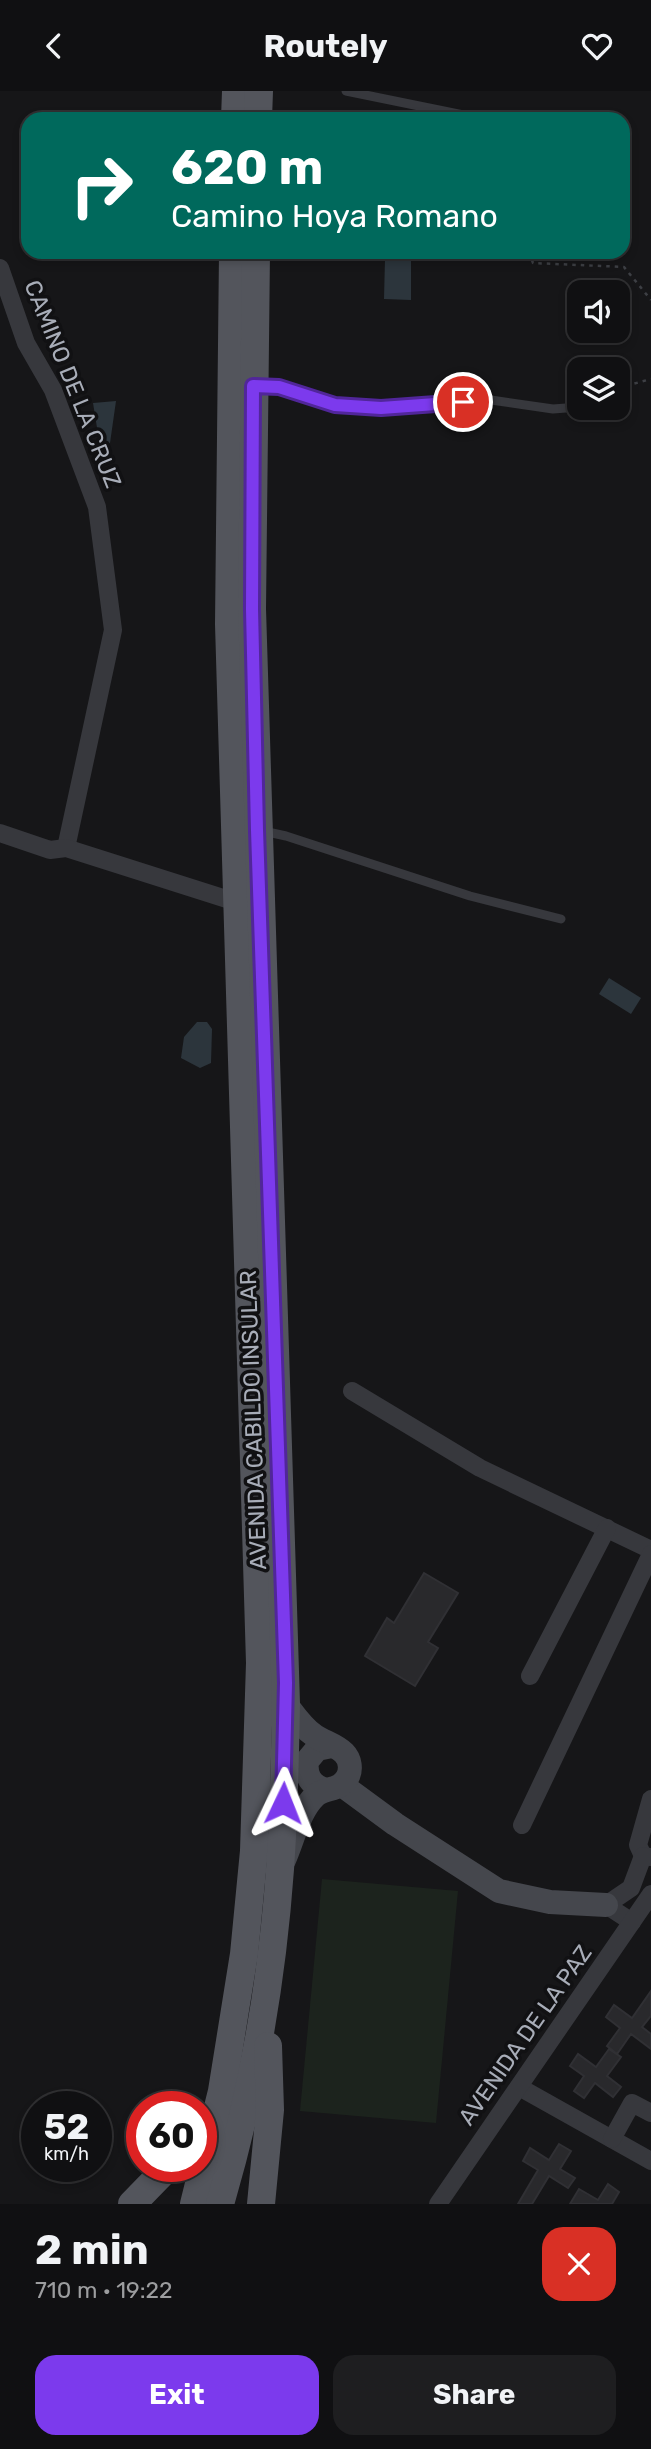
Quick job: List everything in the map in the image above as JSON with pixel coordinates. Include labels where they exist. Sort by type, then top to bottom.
[{"type":"main road","points":[[235,112],[236,91]]},
{"type":"main road","points":[[258,91],[258,112]]},
{"type":"main road","name":"AVENIDA CABILDO INSULAR","points":[[194,2204],[222,2091],[244,1954],[254,1851],[260,1663],[229,624],[233,259]]},
{"type":"main road","name":"AVENIDA CABILDO INSULAR","points":[[220,2204],[246,2101],[265,2006],[280,1870],[286,1703],[252,609],[256,259]]},
{"type":"main road","points":[[261,2204],[270,2111],[265,2006]]},
{"type":"main road","points":[[216,2091],[233,2033]]},
{"type":"main road","points":[[132,2204],[153,2182]]},
{"type":"street","name":"CAMINO DE LA CRUZ","points":[[0,268],[26,343],[53,390],[97,507],[113,630],[66,848]]},
{"type":"street","points":[[0,833],[50,850],[66,848],[239,903]]},
{"type":"street","points":[[352,1391],[480,1468],[607,1528],[651,1552],[522,1825]]},
{"type":"street","points":[[530,1675],[607,1528]]},
{"type":"street","points":[[280,1870],[307,1807],[316,1795],[334,1787],[350,1769],[349,1760],[342,1751],[314,1736],[300,1723],[286,1703]]},
{"type":"street","points":[[332,1746],[317,1749],[307,1761],[307,1776],[312,1783],[334,1787],[499,1891],[550,1902],[606,1905],[632,1922]]},
{"type":"street","points":[[606,1905],[631,1888],[647,1857],[638,1845],[651,1799]]},
{"type":"street","points":[[631,1888],[651,1895]]},
{"type":"street","name":"AVENIDA DE LA PAZ","points":[[438,2204],[651,1895]]},
{"type":"street","points":[[519,2087],[651,2161]]},
{"type":"street","points":[[612,2139],[632,2103],[651,2113]]},
{"type":"lane","points":[[346,91],[449,112]]},
{"type":"lane","points":[[253,386],[279,387],[335,405],[381,408],[491,400],[553,409],[567,408]]},
{"type":"lane","points":[[257,830],[286,836],[470,896],[561,919]]},
{"type":"path","points":[[532,259],[533,263],[624,267],[651,300]]},
{"type":"path","points":[[630,385],[651,379]]},
{"type":"shaded area","points":[[385,259],[411,259],[411,300],[384,299]]},
{"type":"shaded area","points":[[116,401],[110,443],[100,446],[93,403]]},
{"type":"shaded area","points":[[609,978],[641,998],[631,1014],[599,994]]},
{"type":"shaded area","points":[[197,1022],[207,1022],[212,1029],[211,1063],[200,1068],[181,1058],[184,1037]]},
{"type":"shaded area","points":[[322,1879],[458,1891],[436,2123],[300,2111]]},
{"type":"building","points":[[424,1573],[458,1593],[428,1642],[438,1648],[415,1686],[365,1656],[387,1618],[394,1623]]},
{"type":"building","points":[[651,1991],[651,2016],[642,2027],[651,2034],[651,2049],[631,2034],[617,2054],[607,2046],[620,2028],[606,2017],[614,2005],[632,2018]]},
{"type":"building","points":[[609,2049],[621,2057],[607,2076],[621,2087],[613,2097],[595,2083],[584,2098],[574,2091],[584,2076],[570,2066],[578,2054],[596,2067]]},
{"type":"building","points":[[559,2144],[571,2151],[560,2169],[575,2178],[568,2188],[549,2176],[532,2204],[518,2204],[538,2170],[523,2161],[530,2148],[549,2160]]},
{"type":"building","points":[[608,2184],[619,2192],[612,2204],[570,2204],[579,2189],[598,2200]]},
{"type":"route","points":[[283,1803],[286,1683],[252,609],[253,386],[279,387],[335,405],[381,408],[463,402]]}]
